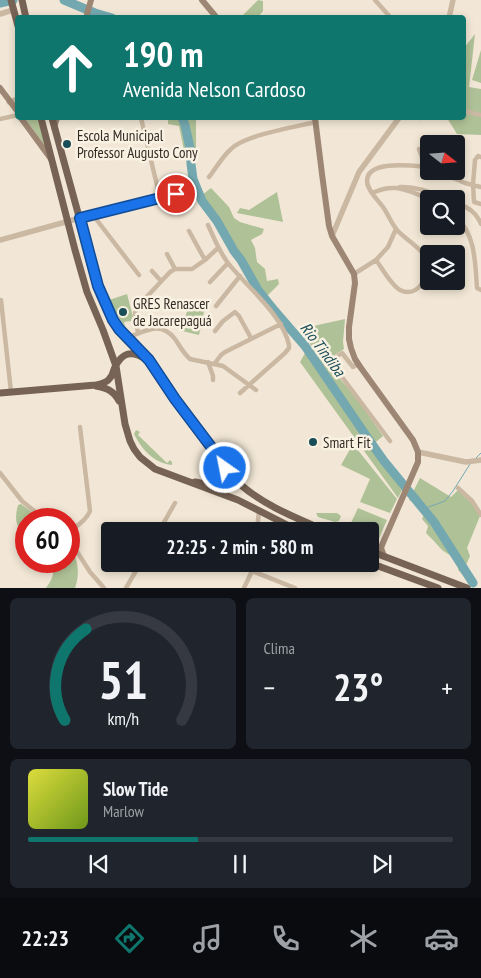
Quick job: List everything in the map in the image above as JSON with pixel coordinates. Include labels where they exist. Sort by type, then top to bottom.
[{"type":"main road","points":[[22,0],[25,15]]},
{"type":"main road","points":[[202,0],[214,15]]},
{"type":"main road","points":[[11,1],[15,16]]},
{"type":"main road","points":[[87,15],[91,3]]},
{"type":"main road","points":[[0,88],[15,110]]},
{"type":"main road","points":[[22,120],[53,163]]},
{"type":"main road","points":[[42,120],[87,292],[116,366],[121,406],[130,441],[140,457],[155,469],[238,500],[281,522]]},
{"type":"main road","points":[[52,120],[98,286],[113,320],[127,338],[149,360],[175,399],[241,485],[253,495],[307,522]]},
{"type":"main road","points":[[54,127],[56,120]]},
{"type":"main road","points":[[316,120],[329,226],[332,236],[354,274],[349,328],[351,348],[358,362],[409,434],[418,452],[418,462],[382,545],[384,556]]},
{"type":"main road","points":[[96,386],[109,380],[122,357],[128,354],[137,354],[149,360]]},
{"type":"main road","points":[[0,393],[96,386],[107,388],[113,392],[121,406]]},
{"type":"main road","points":[[180,479],[214,484],[224,475],[224,464]]},
{"type":"main road","points":[[379,554],[467,588]]},
{"type":"main road","points":[[379,566],[438,588]]},
{"type":"street","points":[[375,0],[388,15]]},
{"type":"street","points":[[449,15],[452,0]]},
{"type":"street","points":[[0,14],[13,10]]},
{"type":"street","points":[[9,102],[15,100]]},
{"type":"street","points":[[466,111],[481,115]]},
{"type":"street","points":[[0,119],[15,115]]},
{"type":"street","points":[[141,120],[160,198]]},
{"type":"street","points":[[210,177],[231,149],[240,142],[316,120]]},
{"type":"street","points":[[332,236],[359,172],[398,120]]},
{"type":"street","points":[[481,157],[478,156],[475,160],[473,184],[474,202],[481,204]]},
{"type":"street","points":[[376,260],[398,289],[405,292],[414,290],[421,285],[426,277],[427,267],[425,258],[396,229],[388,214],[372,193],[367,180],[373,170],[380,167],[396,165],[420,166]]},
{"type":"street","points":[[462,180],[481,187]]},
{"type":"street","points":[[372,193],[381,189],[408,186],[424,190]]},
{"type":"street","points":[[396,187],[420,195]]},
{"type":"street","points":[[0,240],[193,190]]},
{"type":"street","points":[[465,206],[478,217],[481,224]]},
{"type":"street","points":[[93,215],[139,275]]},
{"type":"street","points":[[208,226],[218,248],[228,263],[281,324],[289,345],[288,351],[240,393]]},
{"type":"street","points":[[465,227],[471,239],[478,288],[481,290]]},
{"type":"street","points":[[354,274],[376,260],[388,247],[396,229]]},
{"type":"street","points":[[189,231],[205,260]]},
{"type":"street","points":[[138,333],[136,310],[161,281],[176,269],[192,269],[218,248]]},
{"type":"street","points":[[167,254],[176,269]]},
{"type":"street","points":[[210,282],[228,263]]},
{"type":"street","points":[[152,271],[161,281]]},
{"type":"street","points":[[216,306],[240,276]]},
{"type":"street","points":[[1,300],[11,392]]},
{"type":"street","points":[[215,331],[223,321],[235,312],[252,338]]},
{"type":"street","points":[[215,363],[225,352],[281,324]]},
{"type":"street","points":[[127,338],[154,328],[164,330],[175,338],[190,359],[223,366],[256,390]]},
{"type":"street","points":[[358,362],[353,367],[342,353],[330,361],[390,441]]},
{"type":"street","points":[[208,362],[213,380]]},
{"type":"street","points":[[80,427],[90,511],[80,523]]},
{"type":"street","points":[[418,452],[466,462],[478,461]]},
{"type":"street","points":[[0,473],[22,502],[30,508]]},
{"type":"street","points":[[458,488],[472,502],[481,515]]},
{"type":"street","points":[[164,522],[175,503]]},
{"type":"street","points":[[258,522],[259,511]]},
{"type":"street","points":[[80,556],[90,572],[104,588]]},
{"type":"street","points":[[126,588],[135,572]]},
{"type":"street","points":[[244,588],[252,572]]},
{"type":"street","points":[[254,572],[294,588]]},
{"type":"green space","points":[[258,0],[263,1],[263,11],[260,15],[243,15]]},
{"type":"green space","points":[[475,34],[469,87],[481,89],[481,135],[457,134],[448,120],[466,120],[466,45]]},
{"type":"green space","points":[[481,50],[481,83],[472,80]]},
{"type":"green space","points":[[26,120],[38,120],[45,146]]},
{"type":"green space","points":[[168,120],[196,120],[196,154],[186,160],[179,126],[168,124]]},
{"type":"green space","points":[[211,188],[229,207],[234,218],[240,222],[264,229],[262,234],[251,240],[255,248],[257,262],[265,269],[267,281],[278,279],[279,284],[267,296],[226,237],[218,219],[205,202],[202,195]]},
{"type":"green space","points":[[277,192],[283,222],[237,213],[240,208],[249,210]]},
{"type":"green space","name":"GRES Renascer de Jacarepaguá","points":[[127,294],[133,317],[131,321],[124,322],[126,330],[109,300]]},
{"type":"green space","points":[[189,303],[205,307],[199,335],[182,331]]},
{"type":"green space","points":[[345,319],[344,349],[325,361],[357,399],[383,436],[371,446],[403,488],[398,498],[300,362],[305,353],[312,347],[300,329]]},
{"type":"green space","points":[[136,430],[140,432],[138,435],[167,463],[170,460],[172,465],[160,462],[149,455],[134,434]]},
{"type":"green space","points":[[353,444],[397,499],[390,513],[360,502],[370,479],[341,465]]},
{"type":"green space","points":[[420,478],[451,497],[458,490],[471,502],[480,516],[467,548],[470,556],[462,574],[458,570],[459,566],[454,558],[442,550],[426,533],[428,526],[422,519],[426,510],[409,500]]},
{"type":"green space","points":[[21,504],[26,508],[17,508],[18,505]]},
{"type":"green space","points":[[358,508],[387,520],[379,538],[379,522],[351,522]]},
{"type":"green space","points":[[316,513],[337,513],[341,516],[339,521],[335,522],[318,517]]},
{"type":"green space","points":[[53,573],[78,573],[75,588],[46,588]]},
{"type":"waterway","name":"Rio Tindiba","points":[[0,3],[13,0]]},
{"type":"waterway","name":"Rio Tindiba","points":[[64,0],[102,15]]},
{"type":"waterway","name":"Rio Tindiba","points":[[183,120],[190,148],[193,179],[202,201],[217,221],[258,290],[305,346],[384,461],[434,522],[473,583]]},
{"type":"waterway","points":[[476,458],[481,453]]},
{"type":"waterway","points":[[423,509],[445,501],[470,464]]},
{"type":"place","name":"Escola Municipal Professor Augusto Cony","points":[[67,144]]},
{"type":"place","name":"GRES Renascer de Jacarepaguá","points":[[123,312]]},
{"type":"place","name":"Smart Fit","points":[[313,442]]},
{"type":"route","points":[[176,194],[80,218],[98,286],[113,320],[127,338],[149,360],[225,468]]}]
